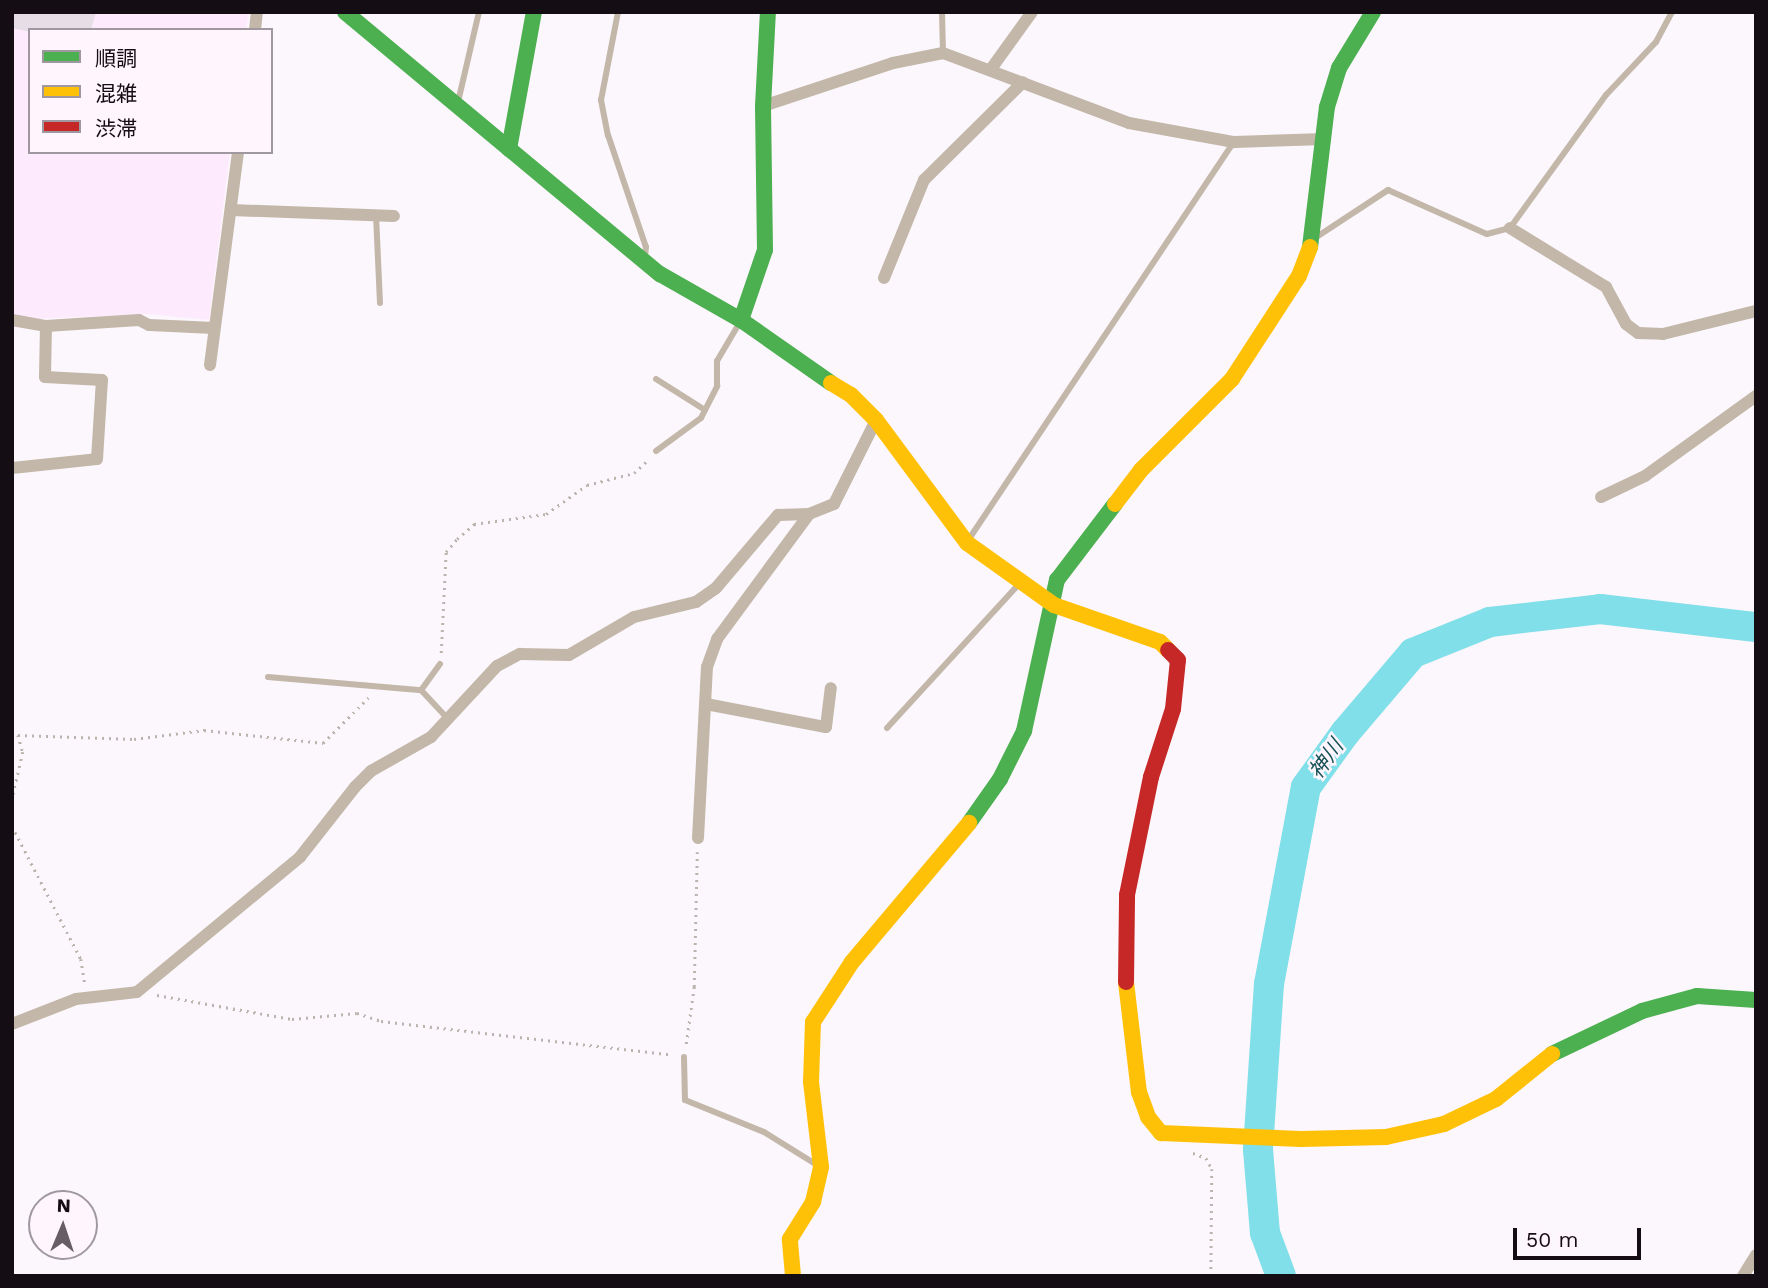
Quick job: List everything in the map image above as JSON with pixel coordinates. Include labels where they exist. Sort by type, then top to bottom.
[{"type":"street","points":[[345,12],[645,261],[741,320],[804,368],[843,389],[876,420],[967,543],[1054,605],[1160,642],[1178,660],[1173,709],[1151,777],[1127,895],[1127,1003],[1139,1092],[1148,1117],[1161,1133],[1301,1139],[1386,1137],[1444,1124],[1496,1099],[1546,1057],[1642,1011],[1697,996],[1756,1000]]},
{"type":"street","points":[[509,149],[534,12]]},
{"type":"street","points":[[741,320],[765,250],[763,106],[768,12]]},
{"type":"street","points":[[991,69],[1032,12]]},
{"type":"street","points":[[793,1276],[790,1238],[813,1202],[821,1167],[811,1082],[813,1022],[852,962],[978,813],[1000,779],[1024,731],[1054,605],[1057,580],[1141,470],[1232,379],[1299,276],[1313,239],[1327,107],[1339,68],[1373,12]]},
{"type":"street","points":[[763,106],[893,63],[943,53],[1129,123],[1234,142],[1324,139]]},
{"type":"street","points":[[884,278],[924,180],[1023,82]]},
{"type":"street","points":[[211,365],[239,154]]},
{"type":"street","points":[[231,210],[394,216]]},
{"type":"street","points":[[1510,228],[1606,287],[1626,324],[1638,332],[1663,334],[1756,311]]},
{"type":"street","points":[[12,320],[46,326],[139,320],[214,328]]},
{"type":"street","points":[[12,468],[97,459],[102,380],[45,377],[46,326]]},
{"type":"street","points":[[1601,497],[1645,476],[1756,396]]},
{"type":"street","points":[[12,1024],[87,998],[137,992],[300,856],[371,772],[431,737],[497,666],[520,654],[569,654],[634,617],[696,602],[716,588],[778,515],[809,514],[834,504],[876,420]]},
{"type":"street","points":[[698,838],[707,667],[718,639],[809,514]]},
{"type":"street","points":[[706,704],[826,727],[831,688]]},
{"type":"street","points":[[1743,1276],[1756,1255]]},
{"type":"lane","points":[[457,106],[479,12]]},
{"type":"lane","points":[[618,12],[601,100],[608,135],[646,247],[645,261]]},
{"type":"lane","points":[[942,12],[943,53]]},
{"type":"lane","points":[[1313,239],[1388,190],[1487,234],[1510,228],[1606,96],[1656,43],[1672,12]]},
{"type":"lane","points":[[967,543],[1234,142]]},
{"type":"lane","points":[[376,215],[380,303]]},
{"type":"lane","points":[[656,451],[705,410],[717,386],[717,361],[741,320]]},
{"type":"lane","points":[[656,379],[705,410]]},
{"type":"lane","points":[[887,728],[1021,581]]},
{"type":"lane","points":[[421,690],[440,664]]},
{"type":"lane","points":[[268,677],[421,690],[449,720]]},
{"type":"lane","points":[[684,1057],[685,1100],[764,1132],[821,1167]]},
{"type":"path","points":[[440,664],[446,552],[457,539],[474,524],[546,514],[587,485],[635,473],[656,451]]},
{"type":"path","points":[[12,735],[134,739],[204,730],[323,743],[379,687]]},
{"type":"path","points":[[12,800],[23,752],[18,736]]},
{"type":"path","points":[[12,826],[81,959],[87,998]]},
{"type":"path","points":[[137,992],[292,1019],[357,1013],[381,1021],[538,1041],[629,1046],[684,1057],[694,987],[698,838]]},
{"type":"path","points":[[1183,1149],[1206,1158],[1212,1170],[1210,1276]]},
{"type":"path","points":[[71,1276],[151,1276]]},
{"type":"shaded area","points":[[12,12],[249,12],[246,28],[28,28],[28,154],[230,154],[209,320],[147,314],[32,319],[12,314]]},
{"type":"building","points":[[12,12],[96,12],[92,28],[28,28],[28,32],[12,28]]},
{"type":"waterway","name":"神川","points":[[1281,1276],[1265,1233],[1258,1149],[1269,984],[1306,787],[1345,733],[1413,653],[1490,622],[1600,609],[1756,627]]},
{"type":"traffic: fast","points":[[345,12],[660,274],[741,320],[831,383]]},
{"type":"traffic: fast","points":[[509,149],[534,12]]},
{"type":"traffic: fast","points":[[741,320],[765,250],[763,106],[768,12]]},
{"type":"traffic: fast","points":[[1310,247],[1327,107],[1339,68],[1373,12]]},
{"type":"traffic: fast","points":[[969,823],[1000,779],[1024,731],[1057,580],[1115,504]]},
{"type":"traffic: fast","points":[[1552,1054],[1642,1011],[1697,996],[1756,1000]]},
{"type":"traffic: slow","points":[[1115,504],[1141,470],[1232,379],[1299,276],[1310,247]]},
{"type":"traffic: slow","points":[[831,383],[851,395],[876,420],[967,543],[1054,605],[1160,642],[1168,650]]},
{"type":"traffic: slow","points":[[793,1276],[790,1239],[813,1202],[821,1167],[811,1082],[813,1022],[852,962],[969,823]]},
{"type":"traffic: slow","points":[[1126,982],[1139,1092],[1148,1117],[1161,1133],[1301,1139],[1386,1137],[1444,1124],[1496,1099],[1552,1054]]},
{"type":"traffic: jam","points":[[1126,982],[1127,895],[1151,777],[1173,709],[1178,660],[1168,650]]}]
